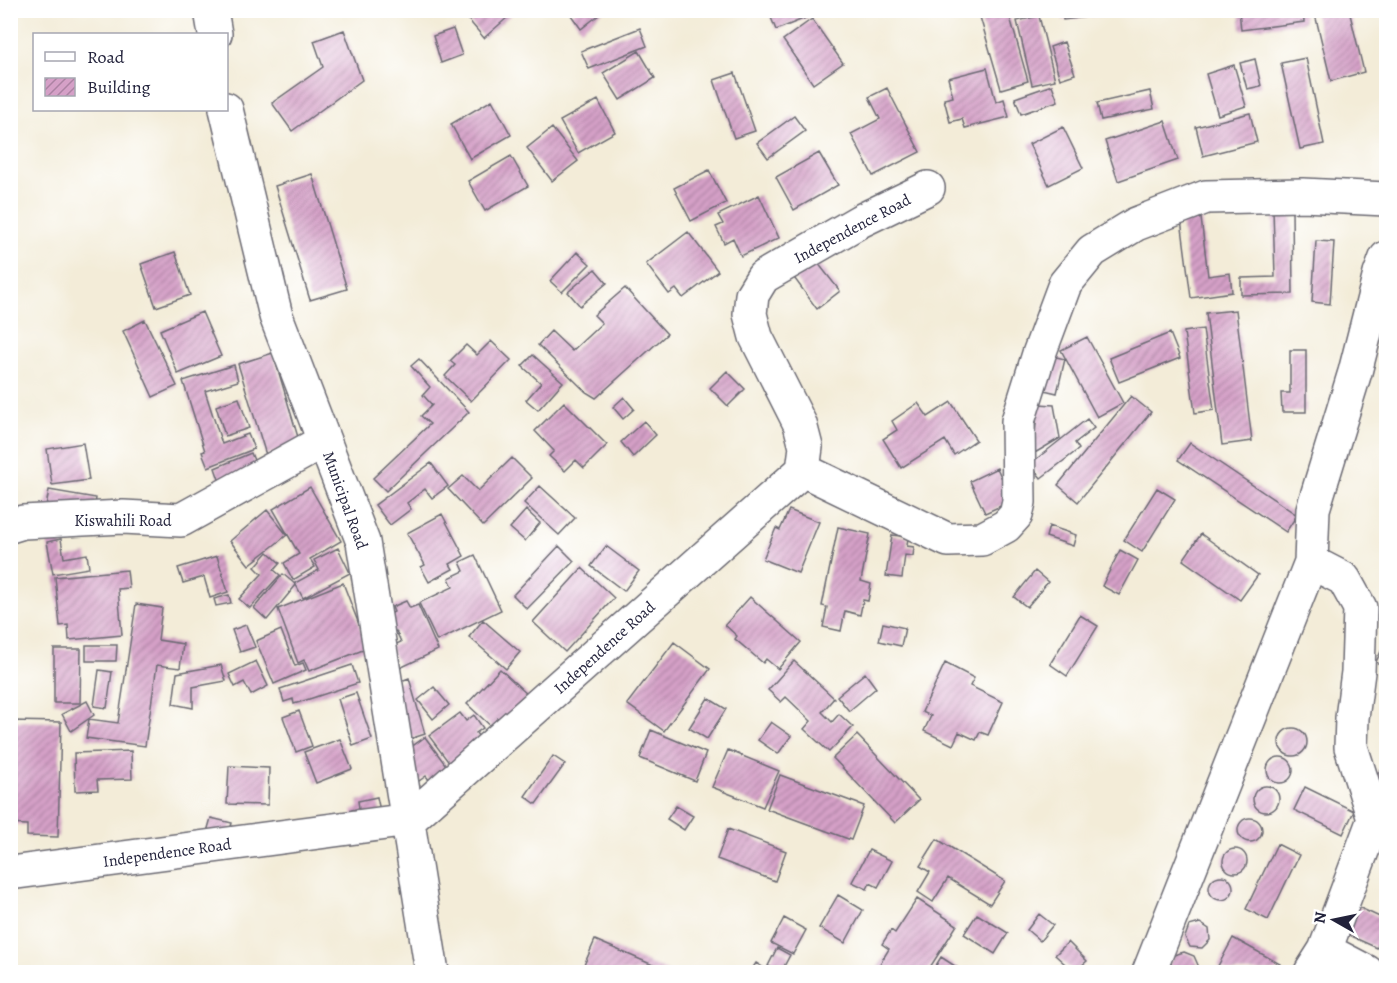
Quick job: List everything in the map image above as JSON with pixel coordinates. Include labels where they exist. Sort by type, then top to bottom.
[{"type":"street","points":[[211,10],[215,33]]},
{"type":"street","name":"Municipal Road","points":[[226,111],[276,316],[363,542],[432,972]]},
{"type":"street","name":"Independence Road","points":[[10,873],[409,820],[803,470],[806,447],[800,424],[756,336],[750,314],[752,295],[763,277],[860,221],[928,188]]},
{"type":"street","points":[[803,470],[948,540],[982,538],[1006,526],[1016,515],[1018,421],[1039,354],[1065,284],[1092,251],[1136,224],[1206,197],[1303,195],[1386,199]]},
{"type":"street","points":[[1149,972],[1311,562],[1313,509],[1355,372],[1386,258]]},
{"type":"street","name":"Kiswahili Road","points":[[10,526],[22,522],[123,517],[181,520],[324,441]]},
{"type":"street","points":[[1311,562],[1344,579],[1360,608],[1358,672],[1351,747],[1380,816],[1318,961],[1367,972]]},
{"type":"building","points":[[460,10],[516,10],[484,38]]},
{"type":"building","points":[[576,10],[605,10],[581,29],[571,15]]},
{"type":"building","points":[[768,10],[817,10],[818,13],[776,30]]},
{"type":"building","points":[[978,10],[1008,10],[1028,81],[1001,89]]},
{"type":"building","points":[[1062,10],[1120,10],[1120,13],[1063,20]]},
{"type":"building","points":[[1239,10],[1303,10],[1304,22],[1241,30]]},
{"type":"building","points":[[1314,10],[1349,10],[1364,72],[1331,81]]},
{"type":"building","points":[[1039,16],[1055,80],[1032,85],[1017,21]]},
{"type":"building","points":[[812,19],[843,63],[813,84],[783,40]]},
{"type":"building","points":[[640,28],[647,46],[589,69],[581,51]]},
{"type":"building","points":[[453,29],[462,55],[441,63],[433,36]]},
{"type":"building","points":[[344,30],[362,80],[292,131],[272,103],[323,67],[314,41]]},
{"type":"building","points":[[1064,42],[1075,74],[1060,79],[1050,47]]},
{"type":"building","points":[[639,51],[655,78],[620,100],[603,73]]},
{"type":"building","points":[[1306,58],[1324,144],[1300,149],[1281,63]]},
{"type":"building","points":[[1255,59],[1261,86],[1247,89],[1240,63]]},
{"type":"building","points":[[1234,65],[1246,106],[1218,115],[1206,74]]},
{"type":"building","points":[[987,68],[996,102],[1004,99],[1009,117],[965,128],[962,119],[950,122],[944,99],[953,97],[948,78]]},
{"type":"building","points":[[735,73],[755,131],[734,138],[714,80]]},
{"type":"building","points":[[1052,85],[1058,101],[1021,114],[1015,98]]},
{"type":"building","points":[[887,88],[920,152],[873,176],[851,134],[880,119],[869,97]]},
{"type":"building","points":[[1150,91],[1154,109],[1101,120],[1097,103]]},
{"type":"building","points":[[492,100],[511,135],[470,159],[451,124]]},
{"type":"building","points":[[598,100],[615,132],[578,153],[560,121]]},
{"type":"building","points":[[1250,113],[1257,142],[1203,156],[1196,127]]},
{"type":"building","points":[[794,116],[805,131],[768,158],[757,143]]},
{"type":"building","points":[[1165,121],[1178,160],[1118,181],[1105,141]]},
{"type":"building","points":[[1063,127],[1083,168],[1049,185],[1029,144]]},
{"type":"building","points":[[552,128],[578,161],[552,181],[527,148]]},
{"type":"building","points":[[819,153],[838,185],[794,210],[776,177]]},
{"type":"building","points":[[511,156],[528,186],[485,211],[468,181]]},
{"type":"building","points":[[709,170],[726,203],[691,221],[674,188]]},
{"type":"building","points":[[312,174],[347,289],[310,300],[275,186]]},
{"type":"building","points":[[759,195],[779,238],[741,256],[733,238],[724,243],[716,227],[723,224],[718,215]]},
{"type":"building","points":[[1273,209],[1292,209],[1293,294],[1241,295],[1241,278],[1275,277]]},
{"type":"building","points":[[1201,218],[1208,276],[1230,273],[1232,292],[1191,298],[1181,220]]},
{"type":"building","points":[[688,232],[718,271],[683,298],[676,289],[669,294],[646,264]]},
{"type":"building","points":[[1316,241],[1334,242],[1330,304],[1312,302]]},
{"type":"building","points":[[175,252],[190,295],[156,307],[141,264]]},
{"type":"building","points":[[577,252],[590,264],[562,292],[550,281]]},
{"type":"building","points":[[814,258],[840,291],[817,309],[792,275]]},
{"type":"building","points":[[595,269],[607,283],[580,306],[568,292]]},
{"type":"building","points":[[625,288],[667,334],[596,398],[586,392],[538,345],[551,331],[572,351],[602,323],[594,315]]},
{"type":"building","points":[[1236,310],[1252,441],[1222,445],[1206,313]]},
{"type":"building","points":[[202,312],[221,356],[178,374],[160,330]]},
{"type":"building","points":[[145,320],[177,386],[153,397],[123,331]]},
{"type":"building","points":[[1203,329],[1214,410],[1195,413],[1184,332]]},
{"type":"building","points":[[1170,333],[1180,358],[1119,382],[1109,358]]},
{"type":"building","points":[[1087,337],[1123,403],[1097,417],[1061,350]]},
{"type":"building","points":[[491,341],[511,360],[471,401],[445,376],[455,365],[450,361],[466,345],[477,355]]},
{"type":"building","points":[[1290,350],[1306,350],[1306,412],[1282,412],[1281,393],[1290,393]]},
{"type":"building","points":[[273,353],[300,444],[266,455],[238,364]]},
{"type":"building","points":[[533,355],[563,382],[538,410],[526,400],[541,383],[522,366]]},
{"type":"building","points":[[1048,355],[1065,359],[1057,393],[1040,389]]},
{"type":"building","points":[[419,359],[469,412],[386,491],[373,478],[430,424],[421,416],[432,405],[423,395],[430,387],[411,366]]},
{"type":"building","points":[[234,365],[238,381],[205,391],[222,444],[248,434],[254,449],[208,467],[183,381]]},
{"type":"building","points":[[727,371],[745,389],[728,406],[710,388]]},
{"type":"building","points":[[1131,396],[1151,412],[1078,502],[1058,485]]},
{"type":"building","points":[[624,397],[634,409],[623,419],[613,407]]},
{"type":"building","points":[[239,398],[249,428],[225,436],[216,406]]},
{"type":"building","points":[[564,402],[607,445],[584,468],[576,460],[565,471],[549,456],[554,451],[535,431]]},
{"type":"building","points":[[951,402],[976,440],[954,455],[945,440],[901,468],[883,439],[897,430],[892,421],[918,403],[928,417]]},
{"type":"building","points":[[1038,404],[1054,405],[1060,438],[1033,454]]},
{"type":"building","points":[[1087,419],[1094,428],[1075,443],[1079,449],[1041,478],[1030,464]]},
{"type":"building","points":[[644,421],[656,435],[633,457],[621,442]]},
{"type":"building","points":[[83,443],[89,480],[52,485],[47,449]]},
{"type":"building","points":[[1190,443],[1297,515],[1286,532],[1178,460]]},
{"type":"building","points":[[251,453],[258,470],[221,485],[215,468]]},
{"type":"building","points":[[512,458],[532,478],[483,526],[448,489],[463,476],[478,491]]},
{"type":"building","points":[[431,463],[448,486],[432,498],[425,489],[407,503],[411,509],[390,525],[375,505]]},
{"type":"building","points":[[997,468],[1012,501],[985,513],[970,481]]},
{"type":"building","points":[[540,486],[575,518],[559,535],[524,503]]},
{"type":"building","points":[[310,487],[341,541],[310,559],[315,567],[293,580],[284,563],[299,554],[273,509]]},
{"type":"building","points":[[1157,488],[1175,499],[1142,552],[1124,540]]},
{"type":"building","points":[[49,490],[96,498],[93,518],[45,511]]},
{"type":"building","points":[[267,510],[287,535],[249,565],[230,541]]},
{"type":"building","points":[[526,510],[540,523],[525,541],[510,528]]},
{"type":"building","points":[[789,510],[819,522],[798,573],[763,559],[776,528],[780,530]]},
{"type":"building","points":[[442,514],[464,556],[450,564],[453,569],[429,582],[421,567],[425,565],[407,533]]},
{"type":"building","points":[[1049,526],[1076,535],[1073,546],[1046,537]]},
{"type":"building","points":[[838,527],[870,534],[861,581],[871,584],[868,601],[863,600],[860,615],[845,611],[841,631],[823,627],[827,607],[822,606]]},
{"type":"building","points":[[1201,534],[1258,575],[1240,600],[1183,560]]},
{"type":"building","points":[[892,535],[908,537],[907,546],[914,547],[913,556],[905,555],[902,578],[886,576]]},
{"type":"building","points":[[61,539],[64,558],[87,554],[89,568],[53,574],[47,542]]},
{"type":"building","points":[[559,546],[574,561],[527,609],[513,595]]},
{"type":"building","points":[[606,546],[639,571],[624,591],[591,566]]},
{"type":"building","points":[[338,548],[350,573],[303,598],[295,583],[319,570],[314,560]]},
{"type":"building","points":[[1120,550],[1138,560],[1119,595],[1102,586]]},
{"type":"building","points":[[268,552],[280,563],[274,570],[280,575],[250,608],[239,599],[262,574],[255,567]]},
{"type":"building","points":[[475,555],[501,610],[437,641],[419,603],[453,587],[449,578],[464,571],[460,562]]},
{"type":"building","points":[[217,556],[228,592],[210,598],[204,577],[183,583],[178,568]]},
{"type":"building","points":[[582,568],[614,598],[565,652],[533,622]]},
{"type":"building","points":[[127,570],[129,588],[118,589],[122,635],[69,640],[68,625],[60,626],[55,577]]},
{"type":"building","points":[[1035,571],[1048,582],[1027,607],[1014,597]]},
{"type":"building","points":[[283,574],[296,585],[267,620],[254,608]]},
{"type":"building","points":[[343,583],[368,648],[309,671],[304,660],[298,663],[278,609]]},
{"type":"building","points":[[229,595],[231,603],[216,606],[214,599]]},
{"type":"building","points":[[750,597],[801,642],[778,669],[766,659],[763,663],[735,639],[737,636],[725,625]]},
{"type":"building","points":[[406,601],[410,608],[418,605],[438,650],[400,668],[390,647],[401,642],[396,631],[392,633],[385,617],[394,612],[392,607]]},
{"type":"building","points":[[136,604],[162,608],[158,640],[183,644],[180,668],[157,665],[145,746],[86,738],[89,719],[118,723]]},
{"type":"building","points":[[1080,615],[1098,626],[1067,676],[1050,664]]},
{"type":"building","points":[[483,620],[520,652],[506,669],[469,637]]},
{"type":"building","points":[[883,623],[905,628],[901,646],[879,641]]},
{"type":"building","points":[[246,625],[255,647],[240,652],[232,630]]},
{"type":"building","points":[[281,630],[295,666],[303,663],[306,670],[274,684],[256,641]]},
{"type":"building","points":[[1386,641],[1386,668],[1376,662]]},
{"type":"building","points":[[674,642],[710,669],[664,731],[627,704]]},
{"type":"building","points":[[86,645],[117,645],[116,661],[86,661]]},
{"type":"building","points":[[54,649],[81,649],[80,703],[54,703]]},
{"type":"building","points":[[256,661],[268,686],[251,695],[244,682],[235,687],[229,674]]},
{"type":"building","points":[[794,661],[834,698],[822,712],[832,722],[839,714],[853,727],[829,752],[804,729],[811,721],[786,697],[781,702],[768,690]]},
{"type":"building","points":[[945,663],[974,678],[970,686],[1003,702],[988,735],[980,732],[976,740],[959,732],[953,745],[924,731],[931,716],[922,712]]},
{"type":"building","points":[[221,665],[226,681],[193,687],[193,708],[173,704],[177,673]]},
{"type":"building","points":[[352,665],[358,683],[294,704],[293,699],[284,702],[280,689]]},
{"type":"building","points":[[500,669],[529,696],[496,731],[467,704]]},
{"type":"building","points":[[99,670],[112,672],[107,708],[94,706]]},
{"type":"building","points":[[865,673],[876,688],[849,711],[837,696]]},
{"type":"building","points":[[409,678],[425,734],[410,739],[393,684]]},
{"type":"building","points":[[434,687],[449,705],[433,719],[418,700]]},
{"type":"building","points":[[356,693],[372,739],[353,746],[338,699]]},
{"type":"building","points":[[708,698],[726,709],[707,739],[689,728]]},
{"type":"building","points":[[87,701],[94,715],[71,731],[62,714]]},
{"type":"building","points":[[299,711],[312,746],[296,752],[283,717]]},
{"type":"building","points":[[460,713],[466,721],[474,715],[483,728],[476,733],[481,740],[450,764],[429,736]]},
{"type":"building","points":[[10,721],[61,722],[58,837],[27,836],[27,825],[10,824]]},
{"type":"building","points":[[771,722],[791,736],[778,754],[758,740]]},
{"type":"building","points":[[1293,728],[1303,732],[1307,742],[1303,752],[1293,756],[1283,752],[1279,742],[1283,732]]},
{"type":"building","points":[[651,730],[706,753],[695,781],[640,758]]},
{"type":"building","points":[[857,735],[919,800],[895,823],[833,758]]},
{"type":"building","points":[[425,737],[448,768],[430,781],[426,776],[419,781],[404,760],[414,753],[410,748]]},
{"type":"building","points":[[340,739],[352,769],[316,783],[304,752]]},
{"type":"building","points":[[728,750],[779,771],[763,807],[712,787]]},
{"type":"building","points":[[131,751],[132,779],[97,780],[98,790],[75,791],[74,753]]},
{"type":"building","points":[[553,756],[565,764],[536,804],[525,796]]},
{"type":"building","points":[[1280,757],[1289,761],[1293,770],[1289,779],[1280,783],[1271,779],[1267,770],[1271,761]]},
{"type":"building","points":[[229,766],[269,768],[268,805],[227,804]]},
{"type":"building","points":[[1380,770],[1386,773],[1386,798],[1371,790]]},
{"type":"building","points":[[780,775],[864,806],[851,840],[767,809]]},
{"type":"building","points":[[1266,786],[1275,790],[1279,799],[1275,808],[1266,812],[1257,808],[1253,799],[1257,790]]},
{"type":"building","points":[[1305,787],[1354,811],[1343,834],[1294,810]]},
{"type":"building","points":[[377,797],[383,825],[357,831],[352,810],[359,808],[358,801]]},
{"type":"building","points":[[676,806],[693,816],[684,830],[667,819]]},
{"type":"building","points":[[211,818],[232,823],[226,845],[205,839]]},
{"type":"building","points":[[1250,818],[1259,821],[1262,830],[1259,839],[1250,842],[1241,839],[1238,830],[1241,821]]},
{"type":"building","points":[[728,829],[786,851],[775,881],[717,859]]},
{"type":"building","points":[[937,839],[1005,881],[990,904],[948,878],[933,902],[918,892],[930,872],[920,866]]},
{"type":"building","points":[[1277,844],[1299,855],[1268,920],[1246,909]]},
{"type":"building","points":[[1235,849],[1244,852],[1247,861],[1244,870],[1235,873],[1226,870],[1223,861],[1226,852]]},
{"type":"building","points":[[869,850],[892,861],[878,887],[870,883],[867,889],[852,882]]},
{"type":"building","points":[[1221,876],[1230,879],[1233,888],[1230,897],[1221,900],[1212,897],[1209,888],[1212,879]]},
{"type":"building","points":[[838,895],[863,910],[845,943],[819,928]]},
{"type":"building","points":[[917,899],[957,925],[927,972],[875,972],[889,949],[882,944],[891,930],[895,933]]},
{"type":"building","points":[[1356,906],[1386,920],[1386,927],[1377,948],[1344,933]]},
{"type":"building","points":[[977,914],[1008,933],[995,954],[964,934]]},
{"type":"building","points":[[1039,914],[1053,925],[1040,941],[1027,930]]},
{"type":"building","points":[[784,918],[806,930],[793,954],[771,943]]},
{"type":"building","points":[[1200,923],[1209,929],[1210,940],[1202,948],[1190,947],[1185,937],[1189,926]]},
{"type":"building","points":[[1233,938],[1280,964],[1276,972],[1230,972],[1218,966]]},
{"type":"building","points":[[595,940],[669,972],[581,972]]},
{"type":"building","points":[[1068,942],[1087,961],[1074,972],[1055,955]]},
{"type":"building","points":[[777,948],[790,955],[781,972],[768,966]]},
{"type":"building","points":[[1184,952],[1194,956],[1198,965],[1197,972],[1171,972],[1169,964],[1174,955]]},
{"type":"building","points":[[941,957],[958,968],[955,972],[932,972]]},
{"type":"building","points":[[756,963],[767,970],[766,972],[750,972]]}]
